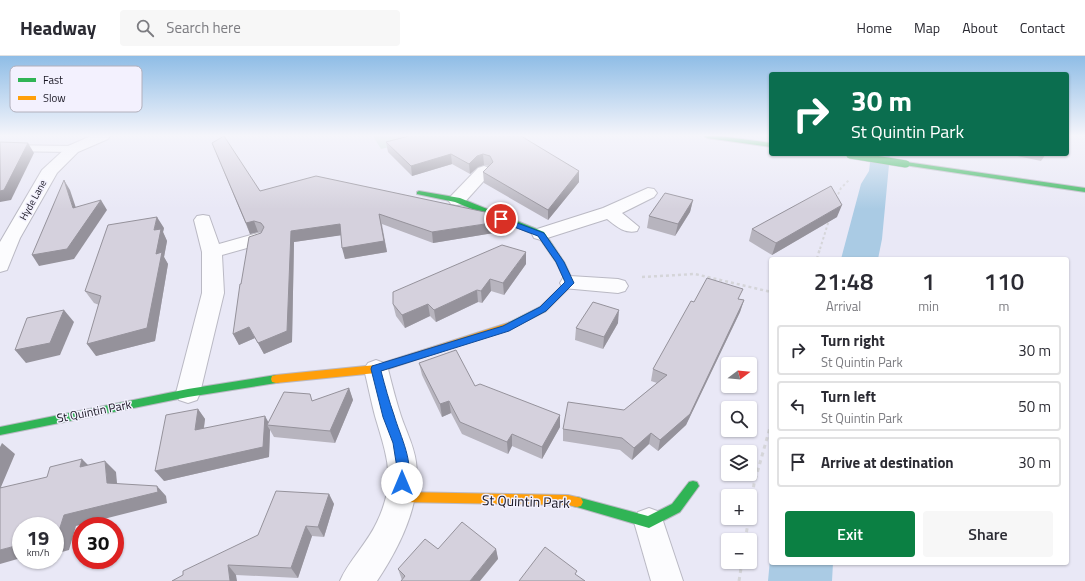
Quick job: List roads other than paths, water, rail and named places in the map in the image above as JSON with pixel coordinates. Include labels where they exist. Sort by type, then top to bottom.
[{"type":"street","name":"Hyde Lane","points":[[0,266],[6,239],[50,170],[61,160]]},
{"type":"street","points":[[884,160],[1085,190]]},
{"type":"street","points":[[457,200],[484,171]]},
{"type":"street","points":[[420,193],[457,200],[488,214],[541,234],[560,262],[570,283],[618,286]]},
{"type":"street","points":[[541,234],[609,212],[648,193]]},
{"type":"street","points":[[609,212],[630,227]]},
{"type":"street","points":[[188,393],[213,293],[212,252],[203,220]]},
{"type":"street","points":[[212,252],[258,238]]},
{"type":"street","name":"St Quintin Park","points":[[0,431],[188,393],[291,377],[376,369],[506,328],[543,309],[570,283]]},
{"type":"street","points":[[356,581],[363,574],[388,534],[401,497],[403,468],[398,443],[389,417],[376,369]]},
{"type":"street","points":[[667,581],[649,522],[676,508],[693,486]]},
{"type":"street","name":"St Quintin Park","points":[[401,497],[568,500],[649,522]]},
{"type":"water","points":[[870,160],[889,160],[882,239],[878,257],[842,257],[861,184],[869,171]]},
{"type":"water","points":[[770,565],[833,565],[832,581],[768,581]]}]
